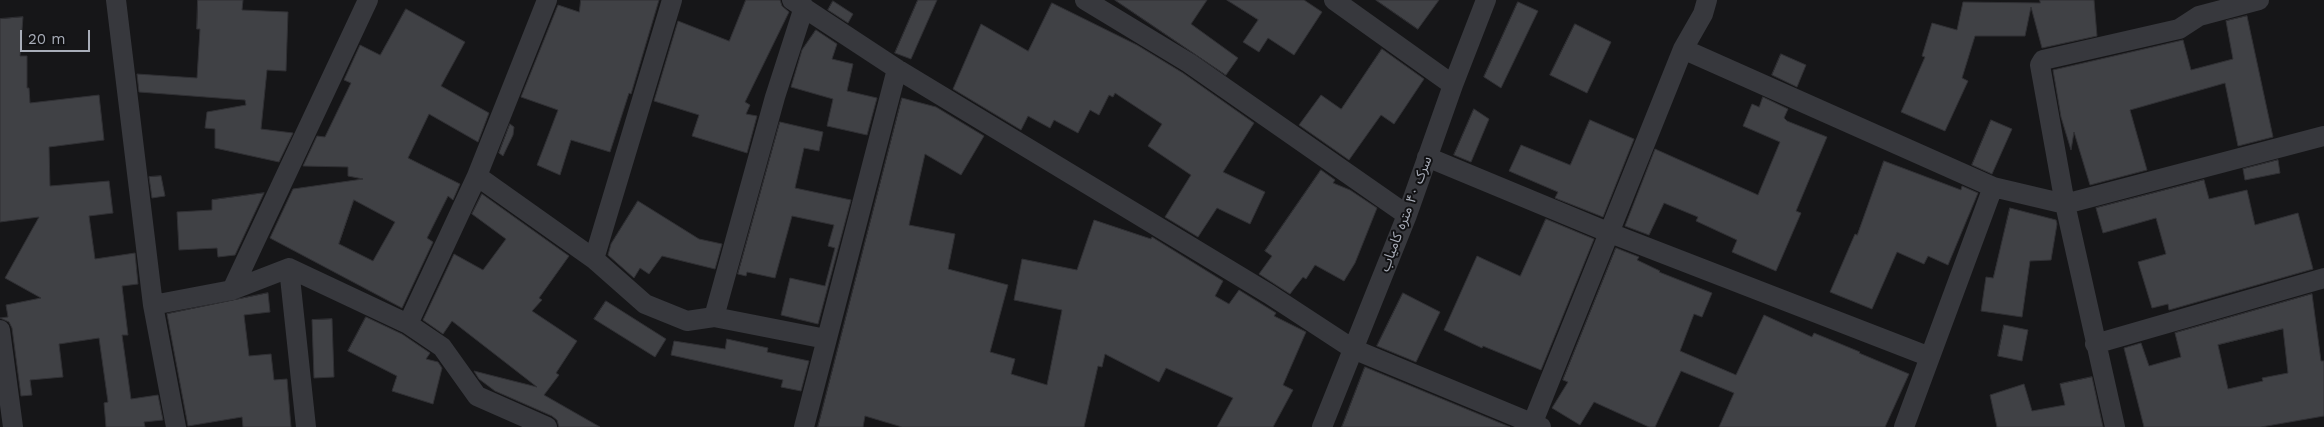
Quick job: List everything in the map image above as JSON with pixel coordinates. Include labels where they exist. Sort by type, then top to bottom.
[{"type":"street","points":[[116,0],[154,305],[176,427]]},
{"type":"street","points":[[232,290],[368,0]]},
{"type":"street","points":[[408,324],[477,176],[547,0]]},
{"type":"street","points":[[594,260],[672,0]]},
{"type":"street","points":[[1085,0],[1189,63],[1407,215]]},
{"type":"street","points":[[1334,0],[1453,86]]},
{"type":"street","name":"سرک ۴۰ متره کامیاب","points":[[1322,427],[1407,215],[1486,0]]},
{"type":"street","points":[[714,317],[775,97],[798,3],[897,69],[1269,294],[1353,349],[1535,426],[1683,49],[1703,14],[1707,0]]},
{"type":"street","points":[[2115,427],[2065,204],[2040,69],[2043,60],[2179,28],[2199,16],[2259,0]]},
{"type":"street","points":[[1683,49],[1993,188],[2065,204],[2324,136]]},
{"type":"street","points":[[804,427],[897,69]]},
{"type":"street","points":[[1427,158],[1610,233],[1930,357]]},
{"type":"street","points":[[477,176],[594,260],[645,304],[687,321],[714,317],[826,339]]},
{"type":"street","points":[[1904,427],[1993,188]]},
{"type":"street","points":[[154,305],[232,290],[289,268],[408,324],[442,347],[477,396],[547,427]]},
{"type":"street","points":[[289,268],[306,427]]},
{"type":"street","points":[[2095,344],[2324,278]]},
{"type":"street","points":[[0,330],[13,427]]},
{"type":"building","points":[[198,0],[243,0],[242,10],[288,12],[286,71],[267,70],[261,129],[293,133],[279,162],[215,148],[215,129],[205,128],[207,112],[246,105],[245,100],[139,92],[137,74],[197,78],[200,29],[197,29]]},
{"type":"building","points":[[581,0],[659,0],[631,94],[629,93],[610,152],[571,140],[560,175],[537,165],[558,110],[521,97],[558,5],[579,12]]},
{"type":"building","points":[[746,0],[780,0],[782,6],[789,12],[745,102],[750,105],[746,114],[757,116],[747,153],[692,136],[699,115],[654,101],[678,21],[729,41]]},
{"type":"building","points":[[918,0],[937,0],[911,59],[895,53]]},
{"type":"building","points":[[1115,0],[1207,0],[1191,24],[1238,58],[1226,75]]},
{"type":"building","points":[[1227,0],[1304,0],[1322,12],[1294,55],[1268,38],[1259,52],[1243,42],[1258,20]]},
{"type":"building","points":[[1376,0],[1439,0],[1418,29]]},
{"type":"building","points":[[2040,0],[2094,0],[2097,36],[2042,48],[2031,7],[2025,36],[1975,36],[1962,78],[1968,81],[1945,131],[1901,112],[1925,57],[1922,56],[1932,23],[1957,30],[1963,2],[2040,3]]},
{"type":"building","points":[[833,1],[853,14],[848,23],[828,10]]},
{"type":"building","points":[[1518,2],[1538,11],[1501,88],[1484,77]]},
{"type":"building","points":[[1052,3],[1137,45],[1183,73],[1254,123],[1223,172],[1265,192],[1250,224],[1217,208],[1198,237],[1165,217],[1191,175],[1148,146],[1162,124],[1115,93],[1113,97],[1109,95],[1099,115],[1090,110],[1078,133],[1054,120],[1050,128],[1028,116],[1021,130],[953,89],[981,24],[1028,51]]},
{"type":"building","points":[[406,9],[465,42],[441,86],[489,113],[478,142],[429,114],[408,158],[460,184],[453,200],[448,196],[427,238],[433,242],[402,308],[270,238],[293,189],[363,179],[348,176],[348,167],[303,166],[317,136],[325,137],[351,83],[344,80],[360,45],[380,55]],"holes":[[[354,200],[395,222],[373,261],[339,244]]]},
{"type":"building","points":[[2247,16],[2273,137],[2238,146],[2225,83],[2130,110],[2147,170],[2090,185],[2074,132],[2071,150],[2061,117],[2053,70],[2183,40],[2191,70],[2233,59],[2226,21]]},
{"type":"building","points":[[23,17],[20,56],[27,56],[27,88],[29,88],[30,103],[99,95],[104,140],[49,147],[50,186],[109,181],[113,213],[89,216],[95,259],[135,253],[138,284],[122,286],[128,335],[122,335],[131,399],[158,395],[163,420],[144,422],[145,427],[106,427],[104,403],[108,402],[99,338],[59,344],[63,377],[30,380],[32,395],[21,396],[12,328],[9,322],[0,318],[8,317],[6,305],[41,298],[5,278],[39,217],[0,222],[0,19]]},
{"type":"building","points":[[1575,24],[1611,42],[1587,93],[1550,75]]},
{"type":"building","points":[[816,30],[837,44],[832,59],[853,64],[847,91],[877,98],[867,135],[827,126],[833,99],[791,87],[802,50]]},
{"type":"building","points":[[1382,49],[1424,79],[1394,124],[1381,115],[1349,160],[1299,125],[1321,95],[1341,109]]},
{"type":"building","points":[[1781,54],[1806,65],[1797,87],[1772,75]]},
{"type":"building","points":[[1763,97],[1788,109],[1784,118],[1787,121],[1827,137],[1796,211],[1801,213],[1776,271],[1732,252],[1737,240],[1696,221],[1698,217],[1664,203],[1649,235],[1625,226],[1655,149],[1758,195],[1780,142],[1743,126],[1752,104],[1759,107]]},
{"type":"building","points":[[902,98],[936,107],[984,136],[961,175],[925,154],[909,225],[955,234],[948,269],[1008,285],[990,352],[1015,359],[1011,374],[1047,385],[1062,310],[1014,300],[1022,259],[1077,270],[1094,220],[1151,239],[1152,237],[1223,281],[1215,296],[1229,304],[1239,290],[1276,313],[1274,316],[1306,332],[1283,385],[1293,390],[1273,427],[1217,427],[1233,398],[1166,368],[1159,382],[1105,354],[1102,367],[1098,366],[1084,427],[902,427],[865,416],[863,427],[818,427]]},
{"type":"building","points":[[1474,109],[1489,119],[1471,162],[1454,155]]},
{"type":"building","points":[[1590,120],[1634,139],[1603,217],[1555,198],[1558,192],[1509,171],[1521,145],[1570,165]]},
{"type":"building","points":[[1991,120],[2012,129],[1992,174],[1972,165]]},
{"type":"building","points":[[780,122],[823,132],[819,151],[804,148],[795,188],[851,200],[818,324],[781,315],[790,278],[825,286],[835,248],[828,246],[834,225],[792,216],[775,278],[747,272],[746,276],[738,274]]},
{"type":"building","points":[[510,124],[514,127],[513,135],[503,156],[499,153]]},
{"type":"building","points":[[2278,160],[2280,173],[2245,180],[2243,169]]},
{"type":"building","points":[[1884,161],[1961,190],[1962,186],[1978,193],[1948,265],[1928,256],[1924,264],[1897,252],[1872,309],[1830,292],[1855,234],[1857,235]]},
{"type":"building","points":[[1321,170],[1335,180],[1333,183],[1350,190],[1377,208],[1355,263],[1344,281],[1315,265],[1306,279],[1303,277],[1290,294],[1259,274],[1272,256],[1265,251]]},
{"type":"building","points":[[161,176],[165,196],[152,198],[149,177]]},
{"type":"building","points":[[2204,180],[2209,199],[2247,190],[2255,225],[2298,213],[2313,269],[2169,310],[2168,304],[2152,308],[2138,262],[2166,254],[2156,218],[2103,233],[2096,208]]},
{"type":"building","points":[[264,193],[235,255],[218,257],[217,248],[179,250],[177,212],[212,210],[212,200]]},
{"type":"building","points":[[482,194],[569,256],[539,298],[542,300],[532,311],[577,341],[556,373],[559,375],[544,395],[600,427],[559,427],[557,420],[552,416],[495,391],[479,379],[474,371],[537,387],[452,321],[443,334],[423,320],[454,254],[483,270],[506,239],[472,214]]},
{"type":"building","points":[[638,201],[699,239],[722,244],[715,269],[662,256],[649,274],[640,268],[634,278],[608,255],[611,244]]},
{"type":"building","points":[[2010,208],[2056,220],[2057,224],[2051,260],[2030,261],[2022,317],[1981,311],[1986,277],[1993,278]]},
{"type":"building","points":[[1546,219],[1594,239],[1541,370],[1483,346],[1482,348],[1444,330],[1477,256],[1520,276]]},
{"type":"building","points":[[1616,248],[1639,257],[1637,260],[1659,272],[1712,293],[1702,317],[1694,314],[1680,351],[1736,375],[1764,315],[1812,337],[1814,333],[1909,374],[1885,427],[1719,427],[1734,393],[1681,371],[1655,427],[1649,427],[1594,402],[1580,425],[1552,408],[1568,382],[1563,380]]},
{"type":"building","points":[[268,293],[270,312],[244,315],[249,356],[271,354],[274,380],[287,379],[291,427],[243,427],[242,417],[188,426],[167,314]]},
{"type":"building","points":[[1403,293],[1440,312],[1416,362],[1377,346]]},
{"type":"building","points":[[2312,294],[2321,361],[2324,361],[2324,416],[2261,427],[2144,427],[2124,348],[2141,343],[2149,366],[2181,357],[2175,333]],"holes":[[[2283,329],[2288,373],[2262,378],[2263,381],[2228,389],[2218,345]]]},
{"type":"building","points":[[606,301],[666,339],[655,357],[594,319]]},
{"type":"building","points":[[366,317],[402,334],[430,353],[426,359],[438,362],[442,368],[433,404],[392,391],[397,376],[348,351]]},
{"type":"building","points":[[332,319],[334,377],[314,378],[312,320]]},
{"type":"building","points":[[2004,325],[2028,330],[2022,361],[1998,356]]},
{"type":"building","points":[[727,339],[768,348],[767,352],[809,361],[801,391],[781,387],[783,380],[671,355],[674,341],[725,349]]},
{"type":"building","points":[[1365,367],[1510,427],[1342,427]]},
{"type":"building","points":[[2092,377],[2103,427],[1997,427],[1990,395],[2024,384],[2032,411],[2065,405],[2060,384]]}]
